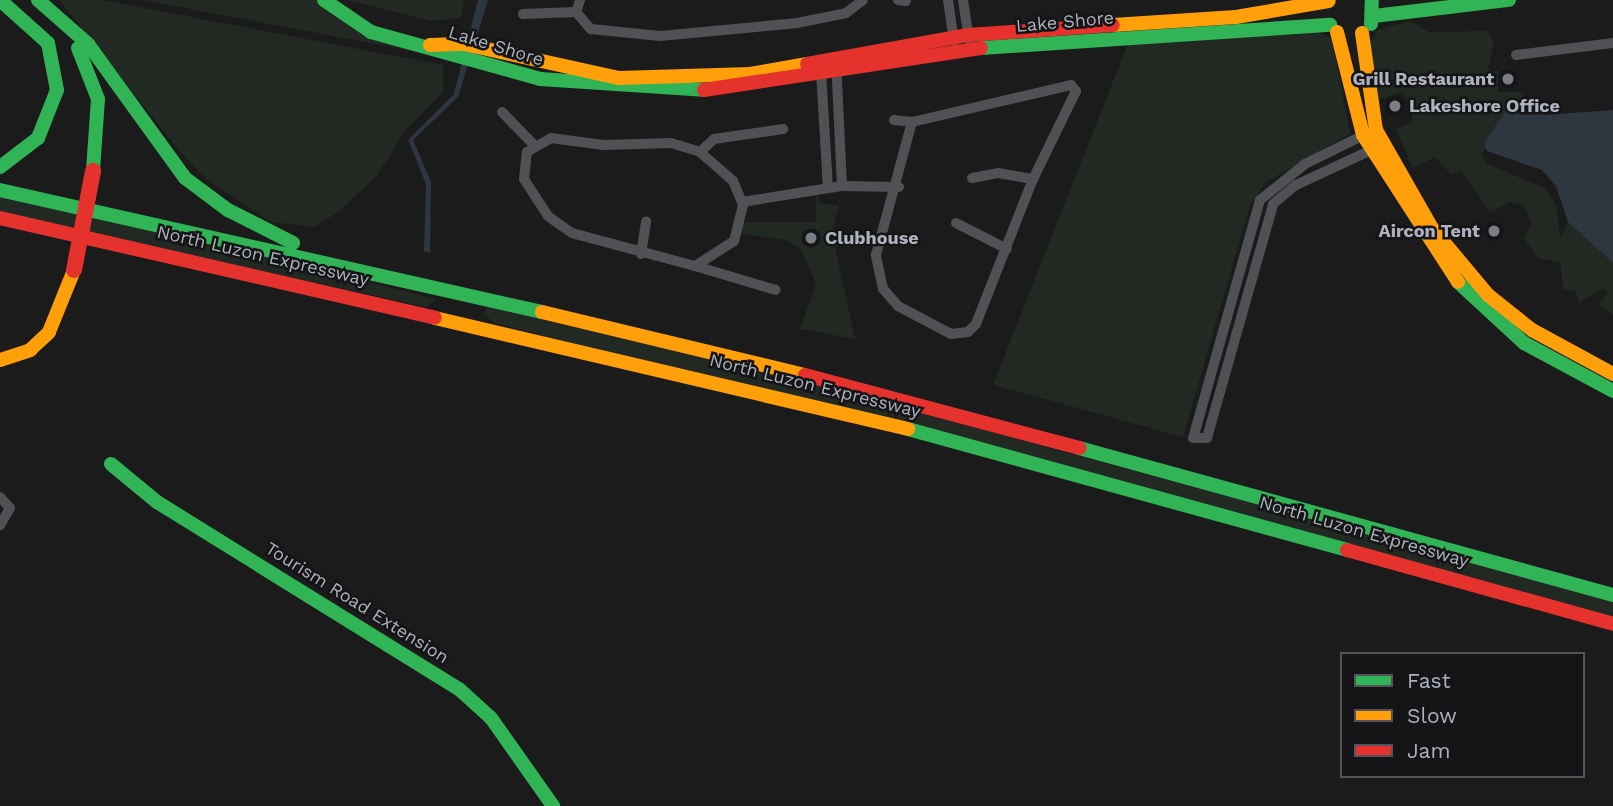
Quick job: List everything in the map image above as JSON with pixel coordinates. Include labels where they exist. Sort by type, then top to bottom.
[{"type":"main road","points":[[0,0],[48,43],[57,90],[37,138],[0,167]]},
{"type":"main road","points":[[0,360],[30,350],[49,332],[74,270],[93,171],[100,117],[87,64],[54,19],[26,0]]},
{"type":"main road","points":[[37,0],[88,44],[169,158],[202,192],[268,233],[361,268]]},
{"type":"main road","name":"Lake Shore","points":[[324,0],[372,32],[470,53],[572,86],[670,92],[829,68],[962,43],[1236,17],[1330,0]]},
{"type":"main road","points":[[1330,0],[1334,29],[1376,145],[1450,264],[1524,343],[1613,391]]},
{"type":"main road","points":[[1376,145],[1362,33],[1373,8],[1509,0]]},
{"type":"main road","name":"Lake Shore","points":[[962,43],[1305,22],[1362,33]]},
{"type":"main road","name":"North Luzon Expressway","points":[[0,190],[361,268],[872,391],[1613,595]]},
{"type":"main road","name":"North Luzon Expressway","points":[[0,219],[869,418],[1613,624]]},
{"type":"main road","points":[[0,225],[55,230]]},
{"type":"main road","points":[[1450,264],[1532,330],[1613,374]]},
{"type":"main road","name":"Tourism Road Extension","points":[[111,464],[157,502],[459,689],[491,718],[553,806]]},
{"type":"main road","points":[[1584,587],[1613,587]]},
{"type":"street","points":[[576,12],[580,0]]},
{"type":"street","points":[[576,12],[591,29],[660,36],[797,23],[846,13],[863,0]]},
{"type":"street","points":[[948,0],[962,43]]},
{"type":"street","points":[[962,43],[963,0]]},
{"type":"street","points":[[523,14],[576,12]]},
{"type":"street","points":[[1516,55],[1613,43]]},
{"type":"street","points":[[828,188],[831,114],[829,68]]},
{"type":"street","points":[[894,120],[912,122],[1075,88],[1033,178],[1007,249],[968,332],[951,334],[912,315],[890,299],[878,274],[878,243],[899,187],[912,122]]},
{"type":"street","points":[[1049,92],[1065,111]]},
{"type":"street","points":[[502,112],[533,145]]},
{"type":"street","points":[[831,114],[842,186]]},
{"type":"street","points":[[700,152],[714,139],[783,129]]},
{"type":"street","points":[[695,267],[734,241],[742,202],[733,181],[700,152],[671,143],[604,145],[551,138],[533,145],[523,160],[524,179],[548,216],[595,242],[776,290]]},
{"type":"street","points":[[1376,145],[1296,185],[1266,218],[1207,437],[1192,438],[1252,215],[1284,176],[1376,145]]},
{"type":"street","points":[[972,178],[998,173],[1033,178]]},
{"type":"street","points":[[742,202],[842,186],[899,187]]},
{"type":"street","points":[[1252,215],[1266,218]]},
{"type":"street","points":[[640,254],[646,221]]},
{"type":"street","points":[[956,223],[1007,249]]},
{"type":"street","points":[[0,497],[10,508],[0,525]]},
{"type":"shaded area","points":[[59,0],[102,0],[443,65],[443,92],[405,131],[376,177],[338,212],[315,227],[271,222],[207,180],[181,153]]},
{"type":"shaded area","points":[[143,0],[319,0],[336,16],[444,57]]},
{"type":"shaded area","points":[[348,0],[464,0],[461,18],[432,21]]},
{"type":"shaded area","points":[[478,0],[488,0],[458,97],[413,140],[431,182],[430,253],[424,251],[426,184],[408,140],[454,94]]},
{"type":"shaded area","points":[[1410,21],[1429,32],[1488,31],[1494,42],[1488,69],[1498,71],[1498,92],[1524,92],[1521,108],[1481,154],[1486,163],[1544,188],[1556,204],[1560,239],[1568,222],[1613,263],[1613,315],[1599,304],[1608,293],[1602,288],[1579,303],[1575,291],[1563,289],[1560,262],[1538,258],[1524,238],[1532,223],[1523,205],[1509,202],[1490,213],[1461,171],[1451,174],[1435,157],[1413,168],[1396,129],[1412,122],[1412,106],[1401,92],[1375,101],[1365,51],[1378,30]]},
{"type":"shaded area","points":[[1311,29],[1332,39],[1350,134],[1266,182],[1250,205],[1183,437],[993,385],[1129,41]]},
{"type":"shaded area","points":[[1513,100],[1544,115],[1613,110],[1613,263],[1568,222],[1556,186],[1542,170],[1487,151],[1484,143]]},
{"type":"shaded area","points":[[844,185],[831,234],[869,239],[870,247],[835,247],[855,339],[800,329],[816,285],[802,250],[786,240],[739,233],[741,222],[816,222],[815,187],[820,204],[838,205]]},
{"type":"shaded area","points":[[0,194],[209,239],[437,300],[426,307],[0,213]]},
{"type":"shaded area","points":[[488,305],[703,354],[1613,601],[1613,620],[495,323],[483,314]]},
{"type":"traffic: fast","points":[[0,0],[48,43],[57,90],[38,138],[0,167]]},
{"type":"traffic: fast","points":[[38,0],[88,44],[185,178],[228,210],[293,243]]},
{"type":"traffic: fast","points":[[324,0],[371,32],[540,79],[704,90]]},
{"type":"traffic: fast","points":[[1371,24],[1372,0]]},
{"type":"traffic: fast","points":[[1374,16],[1509,0]]},
{"type":"traffic: fast","points":[[981,48],[1330,25]]},
{"type":"traffic: fast","points":[[78,48],[98,99],[93,171]]},
{"type":"traffic: fast","points":[[0,190],[542,312]]},
{"type":"traffic: fast","points":[[1458,282],[1524,343],[1613,391]]},
{"type":"traffic: fast","points":[[908,429],[1347,550]]},
{"type":"traffic: fast","points":[[1079,448],[1613,595]]},
{"type":"traffic: fast","points":[[111,464],[157,502],[459,689],[491,718],[553,806]]},
{"type":"traffic: slow","points":[[1113,25],[1236,17],[1329,1]]},
{"type":"traffic: slow","points":[[1337,32],[1363,135],[1458,282]]},
{"type":"traffic: slow","points":[[1362,33],[1376,130],[1432,228],[1488,295],[1532,330],[1613,374]]},
{"type":"traffic: slow","points":[[430,45],[464,44],[619,78],[750,74],[807,64]]},
{"type":"traffic: slow","points":[[0,360],[30,350],[49,332],[74,270]]},
{"type":"traffic: slow","points":[[542,312],[805,375]]},
{"type":"traffic: slow","points":[[435,318],[908,429]]},
{"type":"traffic: jam","points":[[807,64],[968,35],[1113,25]]},
{"type":"traffic: jam","points":[[704,90],[981,48]]},
{"type":"traffic: jam","points":[[74,270],[93,171]]},
{"type":"traffic: jam","points":[[0,218],[435,318]]},
{"type":"traffic: jam","points":[[805,375],[1079,448]]},
{"type":"traffic: jam","points":[[1347,550],[1613,624]]},
{"type":"place","name":"Grill Restaurant","points":[[1508,79]]},
{"type":"place","name":"Lakeshore Office","points":[[1395,106]]},
{"type":"place","name":"Aircon Tent","points":[[1494,231]]},
{"type":"place","name":"Clubhouse","points":[[811,238]]}]
